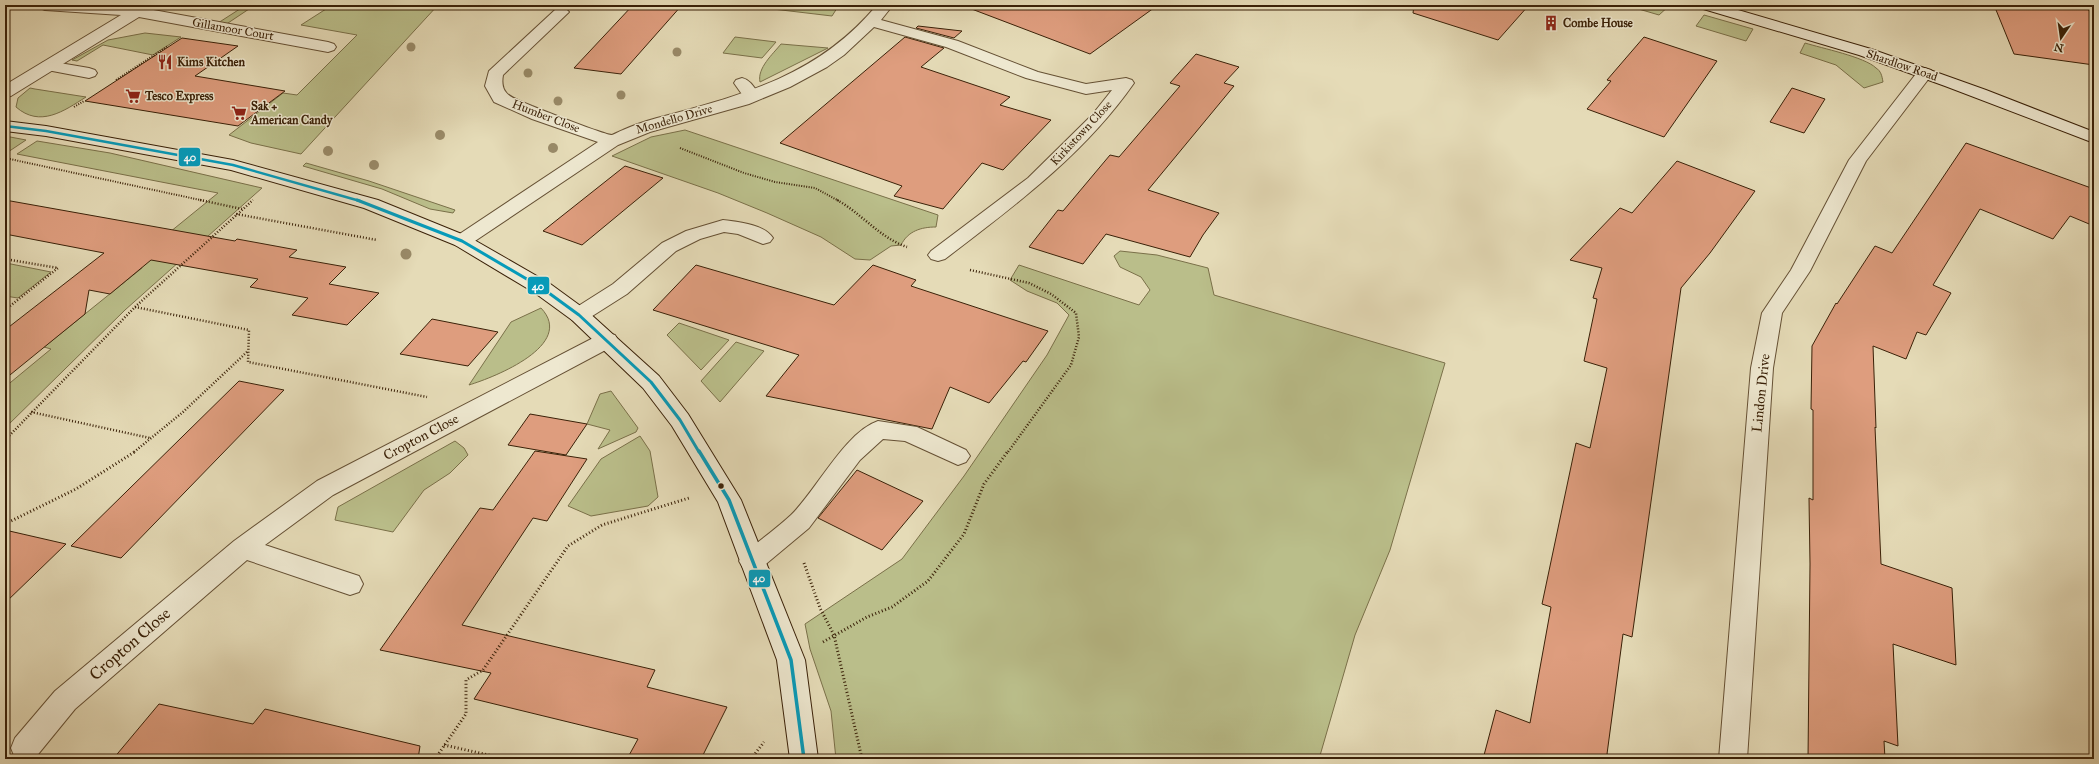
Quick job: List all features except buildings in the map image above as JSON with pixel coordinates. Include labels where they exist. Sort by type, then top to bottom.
[{"type":"street","name":"Gillamoor Court","points":[[45,5],[137,12],[328,47]]},
{"type":"street","name":"Mondello Drive","points":[[462,241],[612,141],[633,131],[747,90],[805,75],[849,45],[872,22],[885,5]]},
{"type":"street","name":"Shardlow Road","points":[[1705,5],[1863,52],[1925,73],[2001,100],[2094,138]]},
{"type":"street","points":[[5,92],[137,12]]},
{"type":"street","name":"Humber Close","points":[[561,12],[495,74],[492,86],[500,98],[538,115],[612,141]]},
{"type":"street","name":"Kirkistown Close","points":[[872,22],[952,44],[1032,75],[1086,89],[1126,83],[1098,119],[1034,182],[938,255]]},
{"type":"street","points":[[48,66],[89,73]]},
{"type":"street","name":"Lindon Drive","points":[[1733,759],[1762,368],[1772,313],[1800,271],[1858,160],[1925,73]]},
{"type":"street","points":[[5,126],[37,130],[233,165],[371,204],[462,241],[542,288],[579,315],[607,340],[656,389],[680,420],[733,510],[791,660],[804,759]]},
{"type":"street","points":[[579,315],[620,289],[669,247],[693,235],[723,226],[742,229],[763,238]]},
{"type":"street","name":"Cropton Close","points":[[25,748],[65,700],[243,548],[325,488],[607,340]]},
{"type":"street","points":[[752,561],[800,521],[852,454],[878,430],[909,433],[958,456]]},
{"type":"street","points":[[243,548],[350,584]]},
{"type":"path","points":[[114,81],[203,23]]},
{"type":"path","points":[[37,130],[88,98]]},
{"type":"path","points":[[633,131],[744,173],[775,182],[816,188],[848,206],[882,233],[901,245],[938,255],[954,264],[978,273],[1024,281],[1058,298],[1076,313],[1079,337],[1071,365],[984,484],[964,534],[928,581],[892,607],[867,617],[791,660]]},
{"type":"path","points":[[5,158],[242,209]]},
{"type":"path","points":[[5,440],[135,307],[236,214],[279,178]]},
{"type":"path","points":[[236,214],[385,242],[415,222]]},
{"type":"path","points":[[5,242],[7,246],[5,253]]},
{"type":"path","points":[[5,259],[58,268],[5,310]]},
{"type":"path","points":[[135,307],[249,330],[248,362],[479,407]]},
{"type":"path","points":[[5,524],[63,496],[106,470],[151,438],[248,351]]},
{"type":"path","points":[[31,412],[151,438]]},
{"type":"path","points":[[434,759],[466,714],[466,680],[483,670],[568,546],[602,525],[721,488]]},
{"type":"path","points":[[800,521],[800,552],[820,608],[834,635],[862,759]]},
{"type":"path","points":[[444,744],[506,759]]},
{"type":"green space","points":[[246,5],[255,5],[225,25],[218,23]]},
{"type":"green space","points":[[302,5],[438,5],[301,154],[251,143],[229,135],[283,93],[297,95],[357,35],[301,25],[326,9]]},
{"type":"green space","points":[[739,5],[839,5],[832,16]]},
{"type":"green space","points":[[1625,5],[1670,5],[1659,15]]},
{"type":"green space","points":[[1704,15],[1753,29],[1746,41],[1696,26]]},
{"type":"green space","points":[[145,33],[181,37],[153,55],[103,45],[77,61],[72,60],[108,40]]},
{"type":"green space","points":[[735,37],[776,42],[762,58],[723,53]]},
{"type":"green space","points":[[1805,43],[1863,60],[1878,69],[1882,76],[1883,82],[1864,88],[1836,65],[1800,53]]},
{"type":"green space","points":[[781,44],[828,48],[760,82],[763,66]]},
{"type":"green space","points":[[30,88],[86,97],[61,112],[43,117],[34,116],[25,113],[16,107],[18,98]]},
{"type":"green space","points":[[685,130],[938,215],[936,227],[920,229],[911,233],[901,245],[891,246],[870,260],[855,259],[821,237],[767,213],[718,193],[612,156],[651,137]]},
{"type":"green space","points":[[5,136],[26,140],[5,154]]},
{"type":"green space","points":[[37,141],[110,153],[262,188],[125,310],[5,428],[5,387],[51,349],[44,347],[142,268],[138,258],[218,193],[17,154]]},
{"type":"green space","points":[[306,163],[369,181],[455,210],[453,213],[430,209],[382,189],[303,166]]},
{"type":"green space","points":[[1120,251],[1157,255],[1208,268],[1214,295],[1445,363],[1390,550],[1355,635],[1319,759],[836,759],[831,711],[810,649],[805,624],[902,559],[964,476],[1047,355],[1069,315],[1057,303],[1027,291],[1010,280],[1019,265],[1139,305],[1150,290],[1141,277],[1120,267],[1114,256]]},
{"type":"green space","points":[[5,263],[51,272],[18,298],[5,296]]},
{"type":"green space","points":[[541,308],[549,322],[548,335],[540,347],[512,367],[496,375],[469,385],[511,322]]},
{"type":"green space","points":[[679,323],[729,340],[701,370],[667,335]]},
{"type":"green space","points":[[736,342],[764,351],[720,402],[701,381]]},
{"type":"green space","points":[[611,391],[638,428],[636,432],[598,449],[610,430],[587,424],[600,394]]},
{"type":"green space","points":[[640,436],[650,451],[658,497],[648,506],[591,516],[568,506],[601,459]]},
{"type":"green space","points":[[455,441],[464,448],[468,455],[450,473],[424,490],[393,532],[335,520],[338,507]]},
{"type":"transit line","name":"40","points":[[5,126],[46,131],[233,165],[371,204],[462,241],[542,288],[579,315],[651,382],[680,420],[729,500],[791,660],[804,759]]},
{"type":"place","name":"Combe House","points":[[1551,23]]},
{"type":"place","name":"Kims Kitchen","points":[[165,62]]},
{"type":"place","name":"Tesco Express","points":[[133,96]]},
{"type":"place","name":"Sak + American Candy","points":[[239,113]]}]
